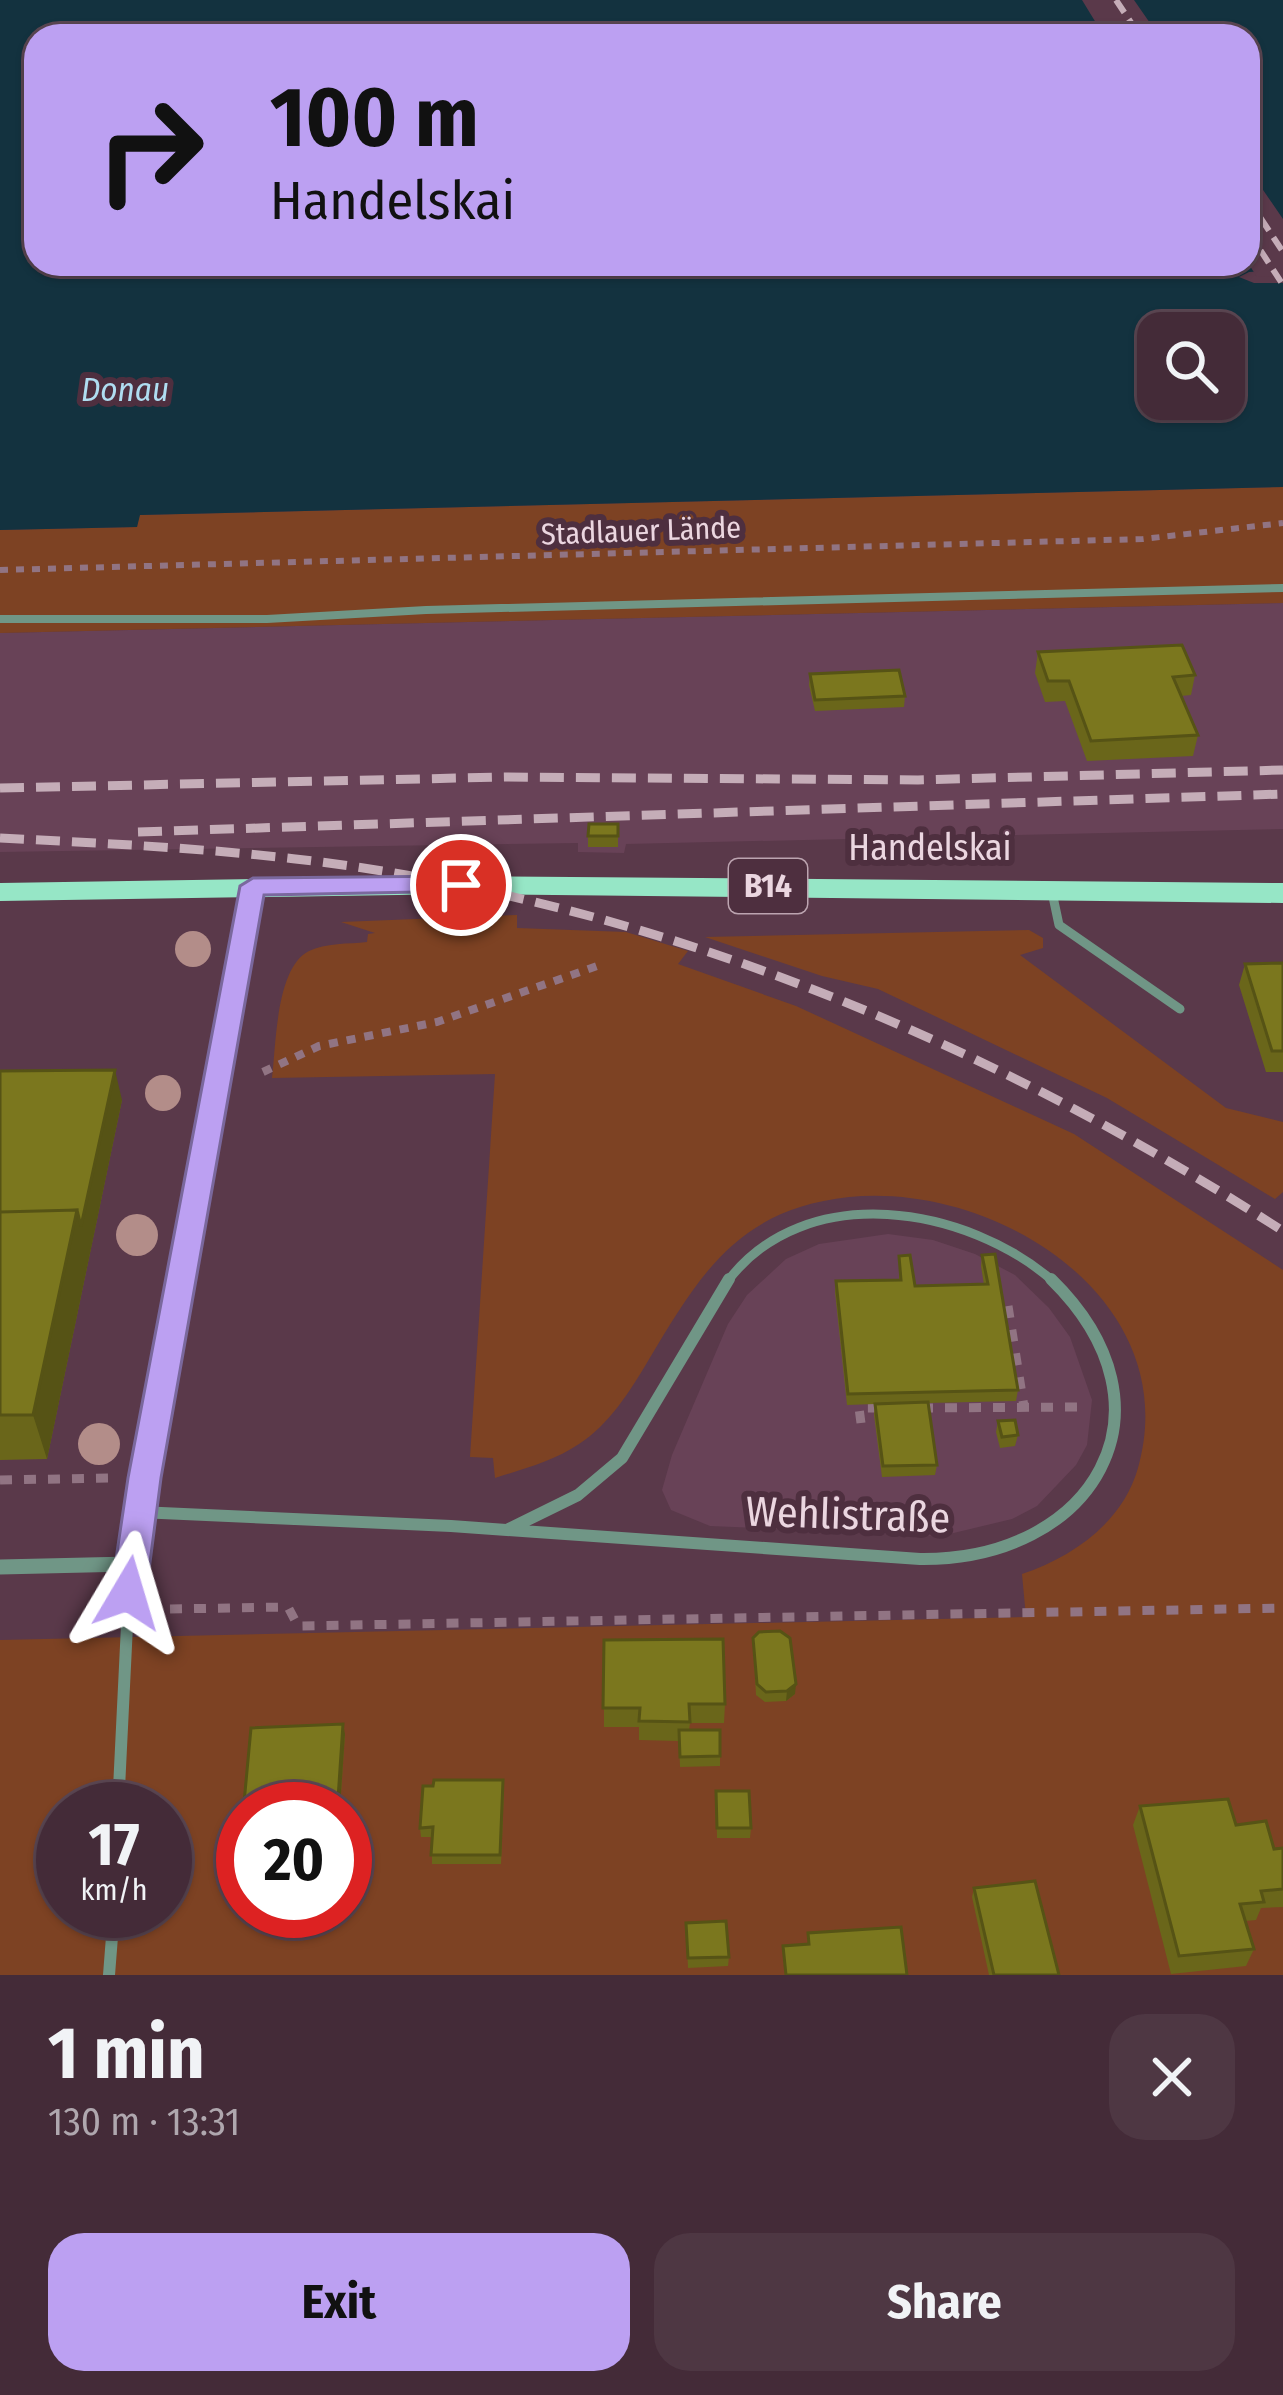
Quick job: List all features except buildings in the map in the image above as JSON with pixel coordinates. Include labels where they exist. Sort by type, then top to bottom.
[{"type":"main road","name":"Handelskai","points":[[0,892],[253,886],[1283,892]]},
{"type":"street","points":[[0,1567],[130,1564],[253,886]]},
{"type":"lane","points":[[0,620],[153,616],[207,622],[356,618],[426,610],[1283,588]]},
{"type":"lane","points":[[1052,888],[1059,925],[1180,1009]]},
{"type":"lane","name":"Wehlistraße","points":[[139,1512],[509,1529],[694,1545],[962,1558],[1039,1532],[1076,1505],[1102,1470],[1117,1434],[1117,1407],[1106,1356],[1091,1325],[1042,1268],[1004,1245],[923,1217],[876,1214],[822,1222],[772,1241],[730,1274],[702,1314],[633,1444],[604,1476],[558,1509],[509,1529]]},
{"type":"lane","points":[[119,1782],[130,1564]]},
{"type":"lane","points":[[110,1975],[112,1938]]},
{"type":"path","name":"Stadlauer Lände","points":[[0,570],[1143,539],[1283,523]]},
{"type":"path","points":[[263,1072],[319,1046],[473,1011],[603,964]]},
{"type":"path","points":[[1008,1306],[1024,1407]]},
{"type":"path","points":[[861,1423],[859,1408],[1117,1407]]},
{"type":"path","points":[[0,1480],[145,1478]]},
{"type":"path","points":[[170,1609],[288,1607],[298,1626],[1283,1608]]},
{"type":"shaded area","points":[[1283,487],[1283,603],[0,633],[0,530],[137,527],[139,515]]},
{"type":"shaded area","points":[[1283,603],[1283,829],[626,844],[624,853],[578,852],[578,843],[0,852],[0,633]]},
{"type":"shaded area","points":[[517,915],[517,928],[626,932],[688,951],[678,964],[796,1006],[1074,1134],[1283,1270],[1283,1975],[0,1975],[0,1640],[1026,1617],[1022,1574],[1060,1558],[1094,1535],[1121,1505],[1138,1468],[1145,1408],[1134,1353],[1106,1305],[1067,1264],[1018,1232],[964,1210],[906,1197],[849,1197],[778,1215],[750,1231],[705,1274],[600,1427],[559,1455],[495,1478],[493,1458],[470,1457],[495,1074],[272,1078],[280,1008],[298,960],[322,946],[367,942],[368,934],[375,933],[341,922]]},
{"type":"shaded area","points":[[1029,930],[1043,938],[1043,948],[1020,955],[1226,1108],[1283,1122],[1283,1192],[1275,1199],[1107,1098],[878,989],[822,976],[705,937]]},
{"type":"shaded area","points":[[888,1234],[933,1240],[975,1254],[1015,1275],[1049,1308],[1070,1337],[1092,1400],[1087,1445],[1076,1465],[1037,1506],[1012,1519],[941,1536],[710,1526],[671,1510],[662,1490],[672,1455],[728,1324],[747,1295],[786,1259],[819,1244]]},
{"type":"water","name":"Donau","points":[[0,0],[1283,0],[1283,270],[1260,271],[1260,24],[24,24],[24,276],[1241,276],[1254,283],[1283,283],[1283,487],[140,515],[137,527],[0,530]]},
{"type":"pier","points":[[1082,0],[1134,0],[1151,24],[1097,24]]},
{"type":"pier","points":[[1260,185],[1283,219],[1283,276],[1257,277]]},
{"type":"railway","points":[[1116,0],[1132,24]]},
{"type":"railway","points":[[1260,217],[1283,252]]},
{"type":"railway","points":[[1260,250],[1283,285]]},
{"type":"railway","points":[[0,788],[507,777],[918,780],[1283,770]]},
{"type":"railway","points":[[138,832],[1283,794]]},
{"type":"railway","points":[[0,838],[204,850],[356,867],[524,899],[639,930],[862,1009],[970,1057],[1077,1110],[1283,1231]]},
{"type":"route","points":[[128,1593],[253,886],[461,885]]}]
